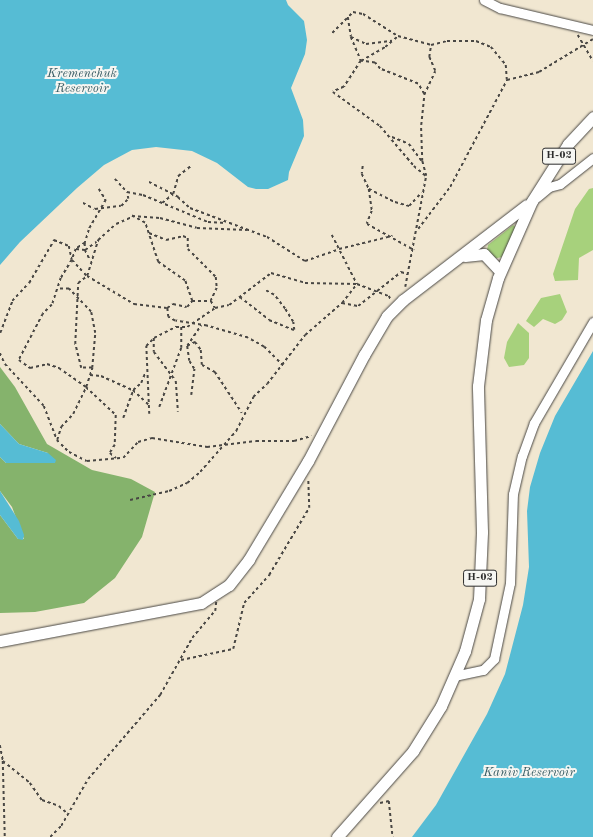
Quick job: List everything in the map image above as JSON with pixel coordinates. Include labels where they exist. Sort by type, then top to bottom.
[{"type":"main road","name":"Н-02","points":[[337,837],[413,751],[441,706],[465,652],[479,599],[482,532],[478,386],[486,320],[500,271],[532,201],[568,144],[593,116]]},
{"type":"main road","points":[[0,641],[201,603],[213,597],[229,585],[249,559],[319,442],[364,355],[399,304],[532,201]]},
{"type":"main road","points":[[461,257],[474,253],[484,254],[500,271]]},
{"type":"lane","points":[[484,0],[500,8],[593,30]]},
{"type":"lane","points":[[532,201],[549,188],[560,184],[593,158]]},
{"type":"lane","points":[[454,676],[483,670],[494,659],[510,584],[512,494],[522,456],[534,423],[593,322]]},
{"type":"path","points":[[332,33],[353,12],[363,14],[398,36],[431,45],[447,41],[476,41],[491,47],[506,65],[507,80],[450,187],[418,230]]},
{"type":"path","points":[[348,16],[351,37],[361,61]]},
{"type":"path","points":[[574,26],[593,61]]},
{"type":"path","points":[[398,36],[361,61],[344,87],[333,92],[391,136],[409,144],[422,161]]},
{"type":"path","points":[[351,37],[366,44],[392,41]]},
{"type":"path","points":[[507,80],[539,72],[593,39]]},
{"type":"path","points":[[149,414],[145,373],[146,346],[154,338],[181,327],[187,327],[189,323],[215,308],[229,305],[271,273],[305,283],[358,284],[389,296],[399,304],[414,250],[418,230],[418,210],[426,176],[422,161],[421,125],[424,95],[435,71],[429,57],[431,45]]},
{"type":"path","points":[[361,61],[375,63],[380,69],[418,84],[424,95]]},
{"type":"path","points":[[391,136],[414,166],[426,176]]},
{"type":"path","points":[[162,203],[173,194],[178,176],[191,166]]},
{"type":"path","points":[[363,166],[362,174],[369,189],[372,211],[367,224],[392,236],[414,250]]},
{"type":"path","points":[[83,203],[95,209],[121,206],[128,200],[127,192],[115,179]]},
{"type":"path","points":[[149,182],[173,194],[190,208],[267,237],[305,261],[339,249],[392,236]]},
{"type":"path","points":[[90,260],[85,250],[85,243],[106,200],[99,189]]},
{"type":"path","points":[[369,189],[395,202],[409,206],[422,192]]},
{"type":"path","points":[[127,192],[143,195],[208,222],[230,224]]},
{"type":"path","points":[[76,249],[85,250],[116,224],[132,216],[160,218],[197,228],[251,231]]},
{"type":"path","points":[[132,216],[145,223],[158,262],[185,281],[192,301]]},
{"type":"path","points":[[149,233],[166,240],[183,236],[188,238],[188,249],[216,277],[217,288],[211,301]]},
{"type":"path","points":[[332,234],[358,284]]},
{"type":"path","points":[[0,333],[12,301],[29,283],[54,240],[69,246],[72,260],[87,276],[134,304],[167,308],[173,304],[187,307],[192,301]]},
{"type":"path","points":[[92,368],[81,368],[75,344],[74,324],[78,299],[78,283],[87,276],[90,260],[98,240]]},
{"type":"path","points":[[85,243],[76,249],[72,260],[61,278],[52,305],[43,314],[19,360],[30,368],[47,364],[58,368],[86,387],[116,415],[114,445],[110,453],[117,459]]},
{"type":"path","points":[[342,303],[358,306],[401,272],[408,274]]},
{"type":"path","points":[[130,500],[168,491],[187,483],[225,445],[236,430],[242,414],[253,397],[283,366],[305,335],[342,303],[358,284]]},
{"type":"path","points":[[57,440],[61,427],[73,414],[90,376],[95,333],[91,312],[69,289],[58,289]]},
{"type":"path","points":[[240,297],[269,320],[294,330],[293,322],[274,295],[266,291]]},
{"type":"path","points":[[192,301],[211,301]]},
{"type":"path","points":[[211,301],[215,308]]},
{"type":"path","points":[[167,308],[168,317],[175,321],[201,325],[248,338],[264,347],[283,366]]},
{"type":"path","points":[[191,395],[194,369],[189,361],[187,346],[201,325]]},
{"type":"path","points":[[159,407],[181,348],[181,327]]},
{"type":"path","points":[[154,338],[154,352],[176,381],[178,412]]},
{"type":"path","points":[[187,346],[195,342],[201,350],[202,365],[215,372],[242,414]]},
{"type":"path","points":[[0,353],[5,364],[44,406],[57,440],[69,452],[87,461],[123,458],[138,442],[152,438],[193,447],[256,441],[294,441],[315,434]]},
{"type":"path","points":[[123,418],[133,390],[141,383],[145,373]]},
{"type":"path","points":[[90,376],[101,376],[133,390],[149,404]]},
{"type":"path","points":[[181,660],[233,649],[244,603],[269,575],[309,508],[308,476]]},
{"type":"path","points":[[50,837],[61,826],[67,813],[88,779],[160,695],[192,638],[214,611],[217,605],[213,597]]},
{"type":"path","points":[[0,745],[3,761],[5,837]]},
{"type":"path","points":[[3,761],[30,784],[42,800],[59,806],[67,813]]},
{"type":"path","points":[[389,801],[393,837]]},
{"type":"green space","points":[[593,188],[593,250],[579,258],[578,280],[555,281],[553,274],[575,209],[589,189]]},
{"type":"green space","points":[[513,225],[517,228],[502,257],[493,259],[487,250],[488,245]]},
{"type":"green space","points":[[560,294],[567,312],[562,320],[555,324],[543,319],[534,327],[526,321],[541,298]]},
{"type":"green space","points":[[518,323],[529,333],[529,358],[524,365],[509,367],[504,358],[507,342]]},
{"type":"green space","points":[[0,367],[15,387],[47,444],[92,470],[131,479],[155,492],[142,537],[115,578],[84,603],[35,612],[0,613],[0,515],[18,539],[24,539],[12,507],[0,491],[0,457],[6,463],[48,453],[19,444],[0,424]]},
{"type":"water","name":"Kremenchuk Reservoir","points":[[0,0],[286,0],[288,5],[304,21],[307,40],[305,54],[291,88],[303,120],[304,136],[289,172],[288,180],[268,189],[256,189],[248,187],[217,163],[192,151],[156,147],[132,150],[104,165],[77,188],[20,242],[0,265]]},
{"type":"water","name":"Kaniv Reservoir","points":[[593,351],[593,837],[412,837],[436,805],[487,714],[505,674],[523,605],[529,567],[527,511],[530,487],[540,453],[555,416]]},
{"type":"water","points":[[0,424],[19,444],[48,453],[56,460],[55,463],[6,463],[0,457]]},
{"type":"water","points":[[0,491],[19,521],[24,535],[23,540],[18,539],[0,515]]}]
